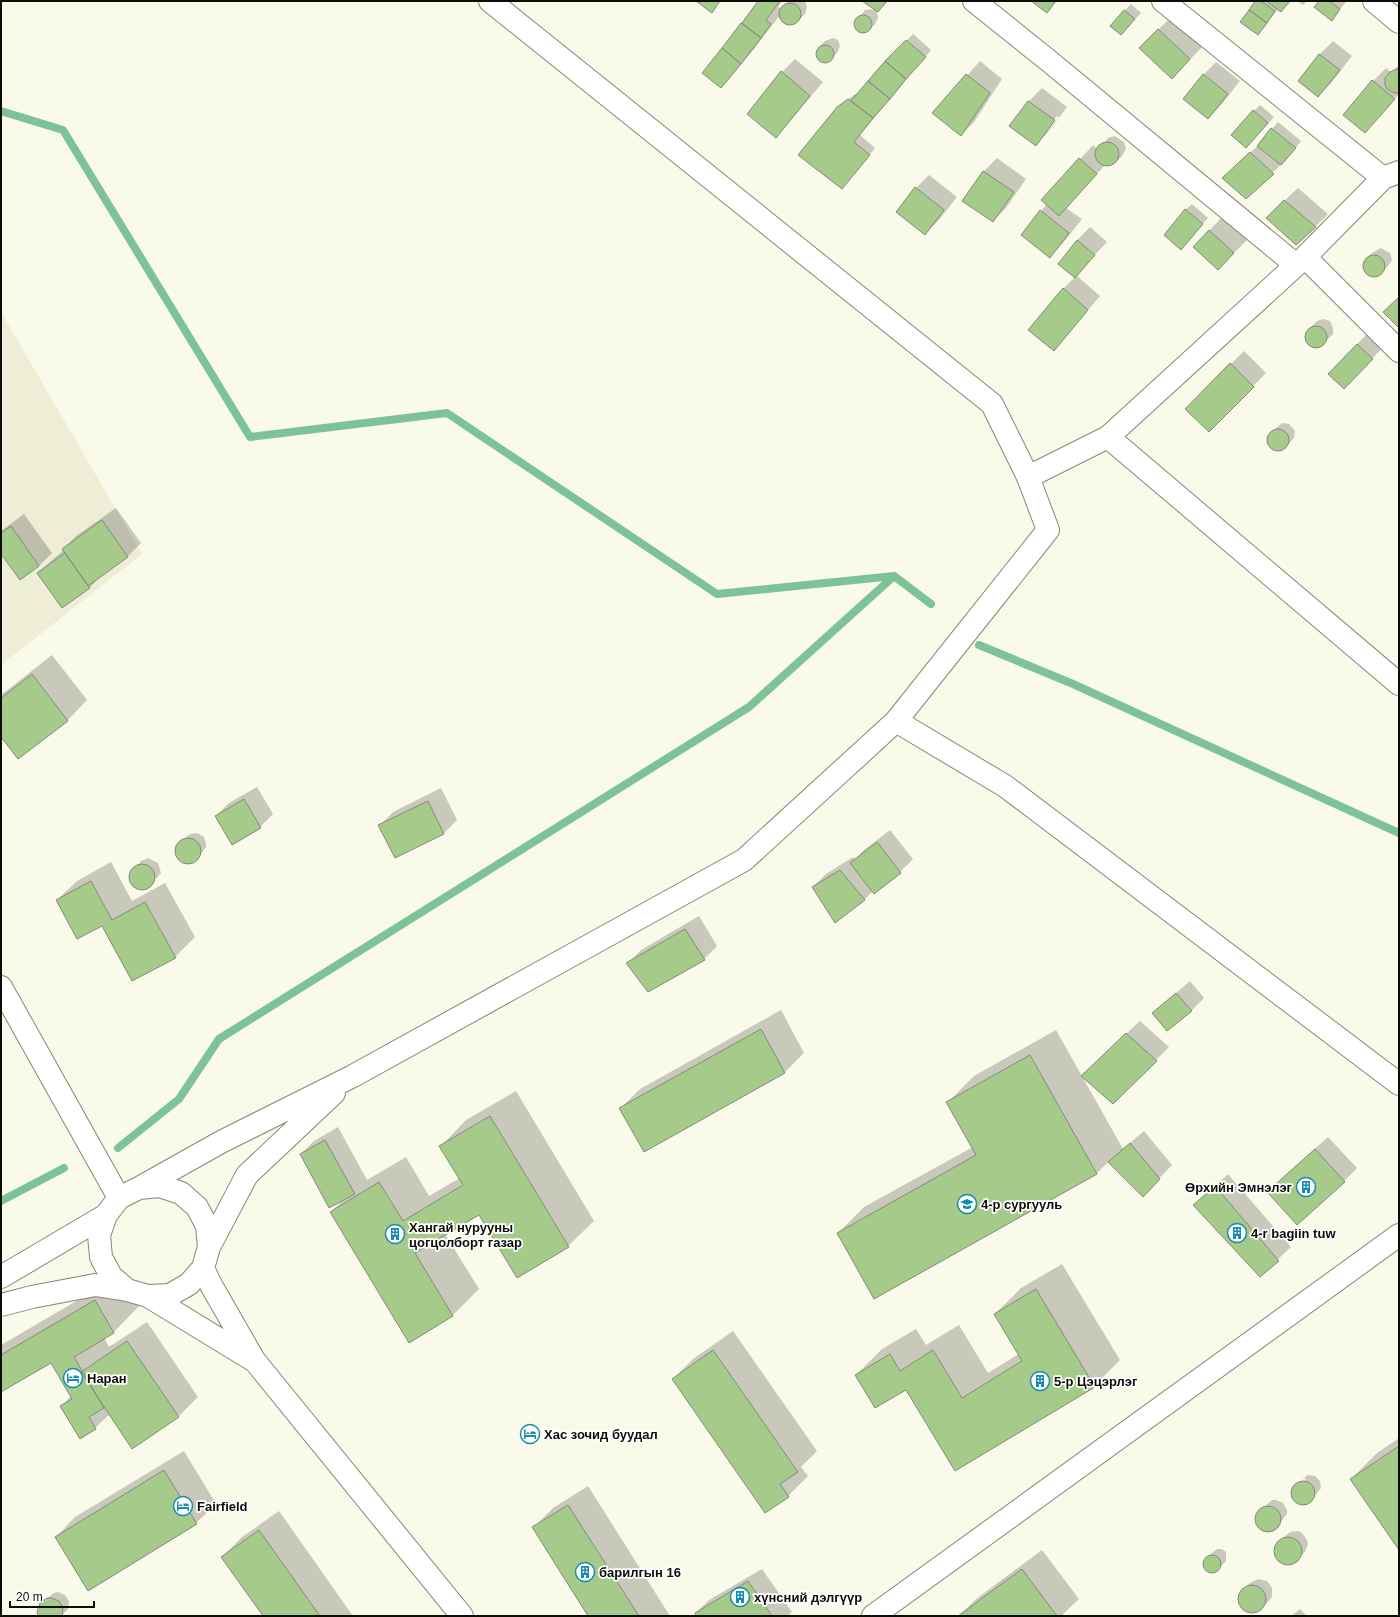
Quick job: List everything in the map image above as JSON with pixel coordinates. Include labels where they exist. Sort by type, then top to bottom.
[{"type":"street","points":[[974,1],[1301,261],[1399,351]]},
{"type":"street","points":[[1028,477],[1108,437],[1395,174],[1163,1]]},
{"type":"street","points":[[1374,1],[1399,22]]},
{"type":"street","points":[[1,1277],[106,1214],[120,1198],[221,1142],[353,1076],[744,860],[896,721],[1048,530],[1028,477],[992,404],[500,4]]},
{"type":"street","points":[[1108,437],[1399,684]]},
{"type":"street","points":[[896,721],[1005,786],[1399,1084]]},
{"type":"street","points":[[1,987],[120,1198]]},
{"type":"street","points":[[148,1296],[170,1295],[189,1284],[203,1268],[209,1247],[247,1175],[353,1076]]},
{"type":"street","points":[[139,1188],[160,1186],[181,1193],[192,1202],[197,1207],[207,1226],[209,1247]]},
{"type":"street","points":[[106,1214],[99,1235],[101,1257],[111,1276],[127,1290]]},
{"type":"street","points":[[873,1616],[1399,1235]]},
{"type":"street","points":[[203,1268],[211,1285],[254,1360],[462,1616]]},
{"type":"street","points":[[1,1305],[32,1297],[95,1286],[127,1290],[148,1296],[254,1360]]},
{"type":"shaded area","points":[[1,312],[142,554],[1,665]]},
{"type":"building","points":[[696,1],[720,1],[712,13]]},
{"type":"building","points":[[758,1],[780,1],[766,20],[771,24],[761,38],[742,23]]},
{"type":"building","points":[[862,1],[887,1],[878,12]]},
{"type":"building","points":[[1031,1],[1056,1],[1047,13]]},
{"type":"building","points":[[1255,1],[1261,1],[1275,11],[1267,23],[1249,10]]},
{"type":"building","points":[[1266,1],[1290,1],[1281,12]]},
{"type":"building","points":[[1319,1],[1329,1],[1340,9],[1332,21],[1314,7]]},
{"type":"building","points":[[790,3],[798,6],[801,14],[798,22],[790,25],[782,22],[779,14],[782,6]]},
{"type":"building","points":[[1124,10],[1135,19],[1121,35],[1110,26]]},
{"type":"building","points":[[1249,10],[1267,23],[1258,35],[1240,22]]},
{"type":"building","points":[[859,15],[867,15],[872,20],[870,31],[867,33],[859,33],[854,28],[854,20]]},
{"type":"building","points":[[741,23],[761,38],[741,64],[722,48]]},
{"type":"building","points":[[1158,29],[1190,59],[1172,79],[1139,48]]},
{"type":"building","points":[[906,40],[926,57],[906,79],[885,61]]},
{"type":"building","points":[[821,45],[829,45],[834,50],[832,61],[829,63],[821,63],[816,58],[816,50]]},
{"type":"building","points":[[722,48],[741,64],[721,88],[702,73]]},
{"type":"building","points":[[1319,54],[1340,70],[1318,97],[1298,81]]},
{"type":"building","points":[[885,61],[906,79],[890,99],[868,81]]},
{"type":"building","points":[[1397,69],[1399,70],[1399,93],[1394,93],[1387,89],[1385,85],[1385,78],[1390,72]]},
{"type":"building","points":[[781,71],[810,96],[776,138],[747,114]]},
{"type":"building","points":[[966,74],[990,93],[961,136],[932,113]]},
{"type":"building","points":[[1203,74],[1228,94],[1208,119],[1183,99]]},
{"type":"building","points":[[1372,80],[1395,99],[1365,133],[1343,115]]},
{"type":"building","points":[[868,81],[890,99],[873,118],[851,101]]},
{"type":"building","points":[[848,99],[873,118],[854,142],[870,155],[842,189],[798,155],[837,107]]},
{"type":"building","points":[[1028,101],[1055,120],[1036,146],[1009,126]]},
{"type":"building","points":[[1253,110],[1268,123],[1246,148],[1231,135]]},
{"type":"building","points":[[1271,128],[1296,148],[1281,165],[1257,146]]},
{"type":"building","points":[[1107,142],[1116,145],[1119,154],[1116,163],[1107,166],[1098,163],[1095,154],[1098,145]]},
{"type":"building","points":[[1250,152],[1274,174],[1246,199],[1222,178]]},
{"type":"building","points":[[1079,158],[1097,174],[1059,216],[1041,200]]},
{"type":"building","points":[[983,171],[1014,192],[993,222],[962,201]]},
{"type":"building","points":[[915,187],[944,210],[925,235],[896,212]]},
{"type":"building","points":[[1284,200],[1316,227],[1296,245],[1266,218]]},
{"type":"building","points":[[1185,209],[1203,224],[1181,250],[1164,235]]},
{"type":"building","points":[[1040,210],[1069,233],[1050,258],[1021,235]]},
{"type":"building","points":[[1209,230],[1234,253],[1218,270],[1193,247]]},
{"type":"building","points":[[1077,240],[1095,255],[1075,278],[1058,264]]},
{"type":"building","points":[[1370,255],[1378,255],[1385,262],[1385,270],[1378,277],[1370,277],[1363,270],[1363,262]]},
{"type":"building","points":[[1063,288],[1088,310],[1054,351],[1028,330]]},
{"type":"building","points":[[1399,297],[1399,328],[1383,312]]},
{"type":"building","points":[[1312,326],[1320,326],[1327,333],[1327,341],[1320,348],[1312,348],[1305,341],[1305,333]]},
{"type":"building","points":[[1357,344],[1373,359],[1344,389],[1328,374]]},
{"type":"building","points":[[1230,363],[1254,387],[1209,432],[1185,409]]},
{"type":"building","points":[[1274,429],[1282,429],[1289,436],[1289,444],[1282,451],[1274,451],[1267,444],[1267,436]]},
{"type":"building","points":[[102,520],[128,557],[88,586],[62,549]]},
{"type":"building","points":[[11,526],[39,566],[20,580],[1,554],[1,533]]},
{"type":"building","points":[[65,553],[90,588],[62,608],[37,573]]},
{"type":"building","points":[[32,674],[68,721],[18,759],[1,737],[1,698]]},
{"type":"building","points":[[244,799],[261,828],[232,845],[215,816]]},
{"type":"building","points":[[428,801],[444,834],[395,858],[378,825]]},
{"type":"building","points":[[188,838],[197,842],[201,851],[197,860],[188,864],[179,860],[175,851],[179,842]]},
{"type":"building","points":[[877,842],[901,873],[874,894],[850,863]]},
{"type":"building","points":[[142,864],[151,868],[155,877],[151,886],[142,890],[133,886],[129,877],[133,868]]},
{"type":"building","points":[[840,870],[865,900],[835,923],[812,887]]},
{"type":"building","points":[[91,881],[112,920],[145,902],[176,958],[132,981],[102,926],[77,939],[56,900]]},
{"type":"building","points":[[685,929],[705,960],[648,992],[626,963]]},
{"type":"building","points":[[1176,993],[1192,1011],[1167,1031],[1152,1013]]},
{"type":"building","points":[[761,1029],[785,1073],[644,1152],[619,1108]]},
{"type":"building","points":[[1126,1033],[1157,1061],[1113,1104],[1081,1076]]},
{"type":"building","name":"4-р сургууль","points":[[1030,1055],[1097,1174],[874,1299],[837,1233],[976,1155],[946,1102]]},
{"type":"building","name":"Хангай нурууны цогцолборт газар","points":[[490,1116],[569,1247],[517,1278],[479,1215],[415,1253],[453,1316],[409,1343],[330,1212],[379,1182],[403,1221],[463,1185],[439,1146]]},
{"type":"building","points":[[325,1140],[355,1194],[329,1208],[300,1154]]},
{"type":"building","points":[[1130,1143],[1160,1179],[1143,1197],[1108,1162]]},
{"type":"building","name":"Өрхийн Эмнэлэг","points":[[1315,1149],[1345,1182],[1297,1225],[1267,1192]]},
{"type":"building","name":"4-r bagiin tuw","points":[[1215,1186],[1279,1261],[1260,1277],[1193,1205]]},
{"type":"building","name":"5-р Цэцэрлэг","points":[[1036,1289],[1095,1387],[955,1471],[906,1390],[875,1408],[855,1375],[890,1354],[900,1371],[933,1350],[962,1398],[1022,1361],[994,1314]]},
{"type":"building","name":"Наран","points":[[95,1300],[114,1333],[74,1357],[104,1408],[89,1417],[96,1429],[80,1439],[60,1406],[72,1399],[51,1363],[1,1392],[1,1355]]},
{"type":"building","points":[[127,1341],[179,1417],[132,1449],[81,1372]]},
{"type":"building","points":[[713,1350],[798,1472],[780,1484],[789,1497],[765,1513],[672,1379]]},
{"type":"building","points":[[1399,1446],[1399,1550],[1350,1479]]},
{"type":"building","points":[[164,1470],[197,1524],[88,1591],[55,1537]]},
{"type":"building","points":[[1303,1481],[1312,1484],[1315,1493],[1312,1502],[1303,1505],[1294,1502],[1291,1493],[1294,1484]]},
{"type":"building","name":"барилгын 16","points":[[568,1505],[639,1616],[588,1616],[532,1527]]},
{"type":"building","points":[[1268,1506],[1277,1510],[1281,1519],[1277,1528],[1268,1532],[1259,1528],[1255,1519],[1259,1510]]},
{"type":"building","points":[[259,1530],[320,1616],[263,1616],[221,1557]]},
{"type":"building","points":[[1288,1537],[1298,1541],[1302,1551],[1298,1561],[1288,1565],[1278,1561],[1274,1551],[1278,1541]]},
{"type":"building","points":[[1208,1555],[1216,1555],[1221,1560],[1219,1571],[1216,1573],[1208,1573],[1203,1568],[1203,1560]]},
{"type":"building","points":[[1022,1569],[1057,1616],[958,1616]]},
{"type":"building","name":"хүнсний дэлгүүр","points":[[748,1581],[772,1616],[696,1616],[695,1613]]},
{"type":"building","points":[[1252,1585],[1258,1586],[1262,1589],[1265,1593],[1265,1605],[1262,1609],[1258,1612],[1252,1613],[1246,1612],[1242,1609],[1239,1605],[1238,1599],[1239,1593],[1242,1589],[1246,1586]]},
{"type":"building","points":[[47,1598],[59,1601],[63,1608],[62,1616],[38,1616],[37,1612],[40,1603]]},
{"type":"waterway","points":[[1,111],[63,130],[250,437],[447,413],[717,594],[894,576]]},
{"type":"waterway","points":[[118,1148],[179,1099],[219,1039],[749,707],[894,576],[931,604]]},
{"type":"waterway","points":[[979,645],[1073,684],[1399,833]]},
{"type":"waterway","points":[[1,1201],[64,1168]]},
{"type":"place","name":"Өрхийн Эмнэлэг","points":[[1306,1187]]},
{"type":"place","name":"4-р сургууль","points":[[967,1204]]},
{"type":"place","name":"4-r bagiin tuw","points":[[1237,1233]]},
{"type":"place","name":"Хангай нурууны цогцолборт газар","points":[[395,1234]]},
{"type":"place","name":"Наран","points":[[73,1378]]},
{"type":"place","name":"5-р Цэцэрлэг","points":[[1040,1381]]},
{"type":"place","name":"Хас зочид буудал","points":[[530,1434]]},
{"type":"place","name":"Fairfield","points":[[183,1506]]},
{"type":"place","name":"барилгын 16","points":[[585,1572]]},
{"type":"place","name":"хүнсний дэлгүүр","points":[[740,1597]]}]
